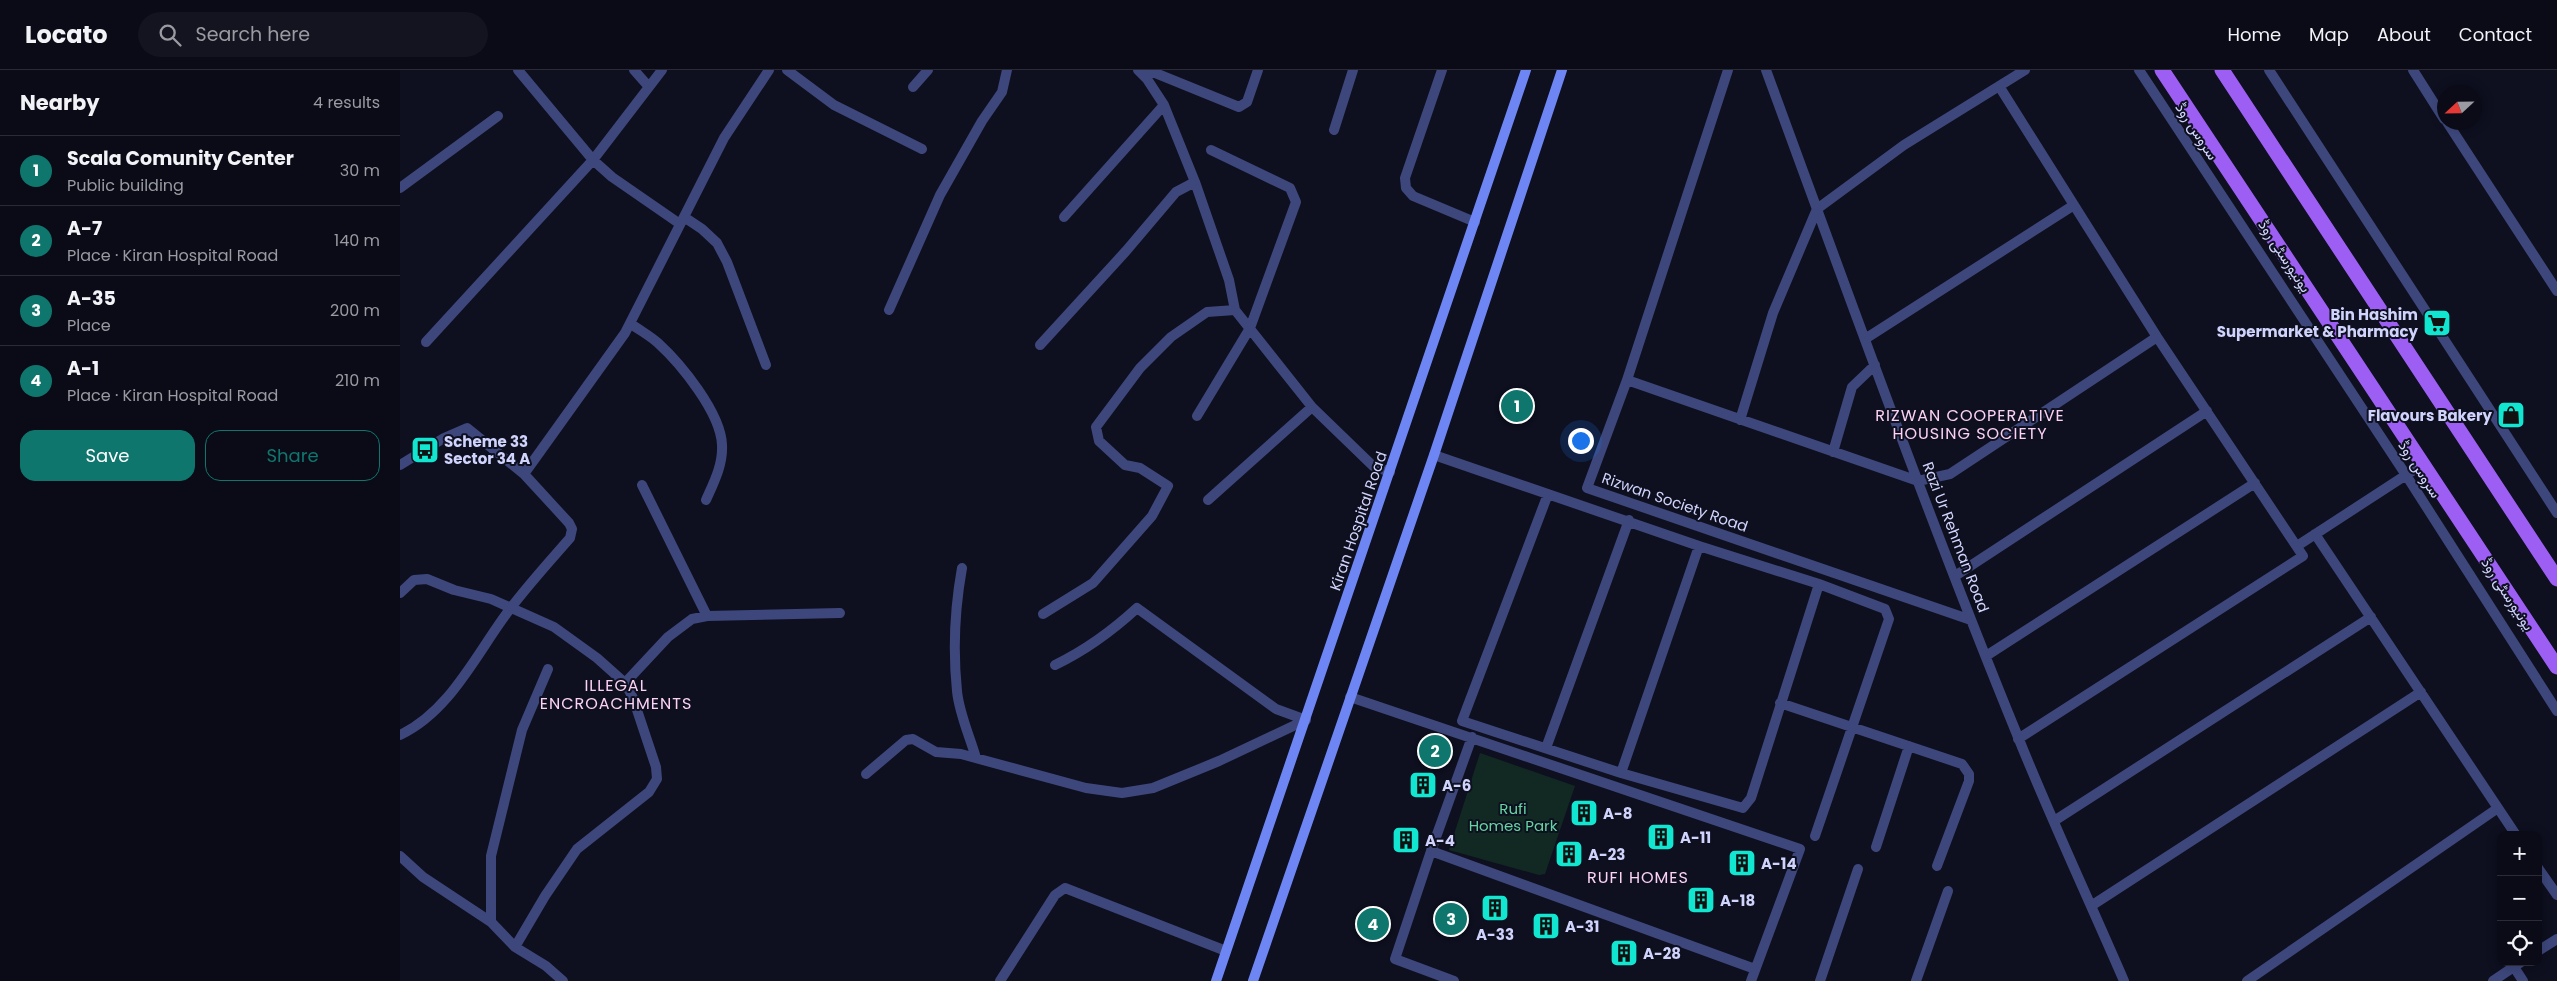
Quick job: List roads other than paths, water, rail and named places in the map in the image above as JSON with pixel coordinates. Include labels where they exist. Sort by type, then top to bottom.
[{"type":"main road","name":"Kiran Hospital Road","points":[[1216,981],[1526,70]]},
{"type":"main road","points":[[1253,981],[1434,455],[1562,70]]},
{"type":"main road","name":"یونیورسٹی روڈ","points":[[2162,70],[2557,667]]},
{"type":"main road","points":[[2222,70],[2557,579]]},
{"type":"street","points":[[518,70],[593,160],[612,177],[682,221],[702,229],[717,243],[728,262],[766,365]]},
{"type":"street","points":[[634,70],[649,88]]},
{"type":"street","points":[[426,342],[593,160],[662,70]]},
{"type":"street","points":[[524,474],[630,323],[724,138],[769,70]]},
{"type":"street","points":[[788,70],[834,104],[922,149]]},
{"type":"street","points":[[914,87],[928,70]]},
{"type":"street","points":[[889,310],[940,195],[982,121],[1002,92],[1008,70]]},
{"type":"street","points":[[1138,70],[1147,79],[1164,105],[1229,280],[1235,310],[1312,407],[1373,466],[1390,472]]},
{"type":"street","points":[[1148,70],[1239,107],[1247,102],[1258,70]]},
{"type":"street","points":[[1334,130],[1353,70]]},
{"type":"street","points":[[1442,70],[1405,178],[1406,188],[1413,196],[1475,222]]},
{"type":"street","name":"Rizwan Society Road","points":[[1728,70],[1627,380],[1587,488],[1971,620]]},
{"type":"street","name":"Razi Ur Rehman Road","points":[[1766,70],[1971,620],[2018,739],[2124,981]]},
{"type":"street","points":[[1740,420],[1773,313],[1817,209],[1904,145],[2025,70]]},
{"type":"street","name":"سروس روڈ","points":[[2139,70],[2406,475],[2557,711]]},
{"type":"street","points":[[2269,70],[2557,513]]},
{"type":"street","points":[[2413,70],[2437,108]]},
{"type":"street","points":[[1999,86],[2157,337],[2303,556],[2018,739]]},
{"type":"street","points":[[1064,218],[1164,105]]},
{"type":"street","points":[[400,188],[498,116]]},
{"type":"street","points":[[2452,130],[2557,291]]},
{"type":"street","points":[[1197,416],[1250,328],[1296,202],[1290,188],[1210,150]]},
{"type":"street","points":[[1040,345],[1126,251],[1176,192],[1194,182]]},
{"type":"street","points":[[1865,339],[2074,205]]},
{"type":"street","points":[[1043,614],[1093,583],[1152,516],[1168,486],[1140,468],[1125,465],[1099,441],[1096,427],[1140,368],[1171,337],[1207,312],[1235,310]]},
{"type":"street","points":[[630,323],[658,343],[694,384],[716,420],[722,444],[719,469],[706,500]]},
{"type":"street","points":[[1627,380],[1918,481],[1950,474],[2157,337]]},
{"type":"street","points":[[1833,452],[1852,387],[1875,365]]},
{"type":"street","points":[[1208,500],[1312,407]]},
{"type":"street","points":[[1954,576],[2207,411]]},
{"type":"street","points":[[400,465],[444,438],[467,428],[524,474],[569,523],[572,529],[570,538],[510,609],[475,660],[432,716],[400,735]]},
{"type":"street","points":[[1434,455],[1630,520],[1699,546],[1818,584],[1885,609],[1889,619],[1814,836]]},
{"type":"street","points":[[2297,546],[2423,464]]},
{"type":"street","points":[[1986,656],[2255,483]]},
{"type":"street","points":[[642,485],[707,616]]},
{"type":"street","points":[[1548,494],[1462,721],[1621,773],[1743,808],[1751,798],[1818,584]]},
{"type":"street","points":[[1546,748],[1630,520]]},
{"type":"street","points":[[2315,534],[2513,831]]},
{"type":"street","points":[[1621,773],[1699,546]]},
{"type":"street","points":[[962,568],[956,628],[957,693],[976,758]]},
{"type":"street","points":[[400,593],[414,580],[427,579],[454,590],[491,599],[510,609],[554,626],[597,658],[625,684],[634,698],[646,731],[656,767],[657,779],[649,792],[578,849],[545,896],[515,947]]},
{"type":"street","points":[[1055,666],[1082,652],[1115,628],[1137,608],[1276,708],[1306,720]]},
{"type":"street","points":[[625,684],[668,637],[692,619],[707,616],[840,613]]},
{"type":"street","points":[[2054,821],[2371,617]]},
{"type":"street","points":[[491,922],[491,856],[522,730],[548,669]]},
{"type":"street","points":[[2091,906],[2421,692]]},
{"type":"street","points":[[1350,697],[1800,849],[1751,981]]},
{"type":"street","points":[[1780,703],[1962,764],[1969,774],[1969,781],[1937,866]]},
{"type":"street","points":[[866,774],[906,740],[913,739],[936,752],[961,754],[1086,788],[1122,793],[1153,788],[1219,761],[1306,720]]},
{"type":"street","points":[[1454,981],[1396,962],[1431,851],[1472,737]]},
{"type":"street","points":[[1876,847],[1909,746]]},
{"type":"street","points":[[2247,981],[2498,808]]},
{"type":"street","points":[[1431,851],[1755,969]]},
{"type":"street","points":[[400,856],[422,877],[491,922],[515,947],[546,966],[563,981]]},
{"type":"street","points":[[1820,981],[1858,869]]},
{"type":"street","points":[[2542,874],[2557,895]]},
{"type":"street","points":[[1000,981],[1055,894],[1065,888],[1226,951]]},
{"type":"street","points":[[1916,981],[1948,891]]},
{"type":"street","points":[[2542,948],[2557,939]]},
{"type":"street","points":[[2493,981],[2516,966]]},
{"type":"street","points":[[2518,966],[2523,981]]},
{"type":"place","name":"Bin Hashim Supermarket & Pharmacy","points":[[2437,323]]},
{"type":"place","name":"Scala Comunity Center","points":[[1517,406]]},
{"type":"place","name":"Flavours Bakery","points":[[2511,415]]},
{"type":"place","name":"Scheme 33 Sector 34 A","points":[[425,450]]},
{"type":"place","name":"A-7","points":[[1435,751]]},
{"type":"place","name":"A-6","points":[[1423,785]]},
{"type":"place","name":"A-8","points":[[1584,813]]},
{"type":"place","name":"A-11","points":[[1661,837]]},
{"type":"place","name":"A-4","points":[[1406,840]]},
{"type":"place","name":"A-23","points":[[1569,854]]},
{"type":"place","name":"A-14","points":[[1742,863]]},
{"type":"place","name":"A-18","points":[[1701,900]]},
{"type":"place","name":"A-33","points":[[1495,908]]},
{"type":"place","name":"A-35","points":[[1451,919]]},
{"type":"place","name":"A-1","points":[[1373,924]]},
{"type":"place","name":"A-31","points":[[1546,926]]},
{"type":"place","name":"A-28","points":[[1624,953]]},
{"type":"district","name":"RIZWAN COOPERATIVE HOUSING SOCIETY","points":[[1970,424]]},
{"type":"district","name":"ILLEGAL ENCROACHMENTS","points":[[616,694]]},
{"type":"district","name":"RUFI HOMES","points":[[1638,877]]},
{"type":"park label","name":"Rufi Homes Park","points":[[1513,816]]}]
